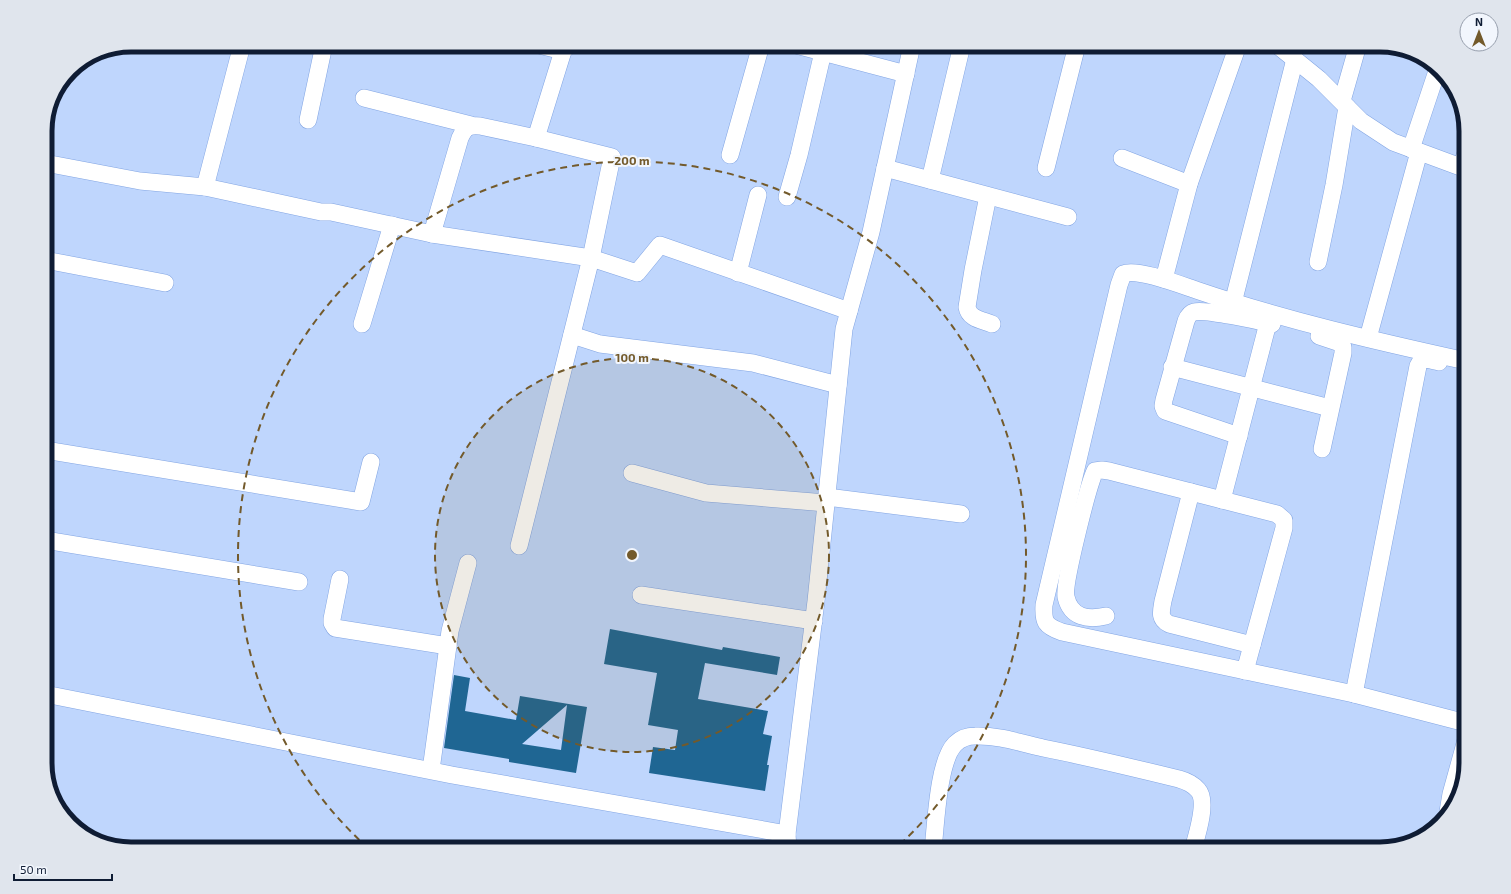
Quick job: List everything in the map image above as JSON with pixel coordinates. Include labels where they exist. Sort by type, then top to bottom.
[{"type":"street","points":[[205,187],[240,52]]},
{"type":"street","points":[[308,120],[323,52]]},
{"type":"street","points":[[536,138],[565,52]]},
{"type":"street","points":[[730,154],[759,52]]},
{"type":"street","points":[[787,197],[799,155],[823,52],[906,74]]},
{"type":"street","points":[[52,695],[787,841],[814,622],[844,329],[871,232],[911,52]]},
{"type":"street","points":[[930,180],[960,52]]},
{"type":"street","points":[[1046,168],[1075,52]]},
{"type":"street","points":[[1164,279],[1189,184],[1236,52]]},
{"type":"street","points":[[1286,52],[1319,79],[1361,121],[1393,142],[1415,150],[1459,162]]},
{"type":"street","points":[[1318,262],[1334,185],[1345,104],[1356,52]]},
{"type":"street","points":[[1233,303],[1295,59]]},
{"type":"street","points":[[1368,338],[1415,150],[1436,75]]},
{"type":"street","points":[[364,98],[471,125],[536,138],[612,157],[591,258],[519,546]]},
{"type":"street","points":[[432,234],[460,138],[466,127],[471,125]]},
{"type":"street","points":[[1122,158],[1189,184]]},
{"type":"street","points":[[52,164],[140,181],[205,187],[432,234],[591,258],[637,273],[660,245],[849,311]]},
{"type":"street","points":[[885,168],[1068,217]]},
{"type":"street","points":[[738,273],[758,195]]},
{"type":"street","points":[[988,196],[967,307],[970,315],[992,324]]},
{"type":"street","points":[[362,324],[392,225]]},
{"type":"street","points":[[52,261],[165,283]]},
{"type":"street","points":[[1459,359],[1368,338],[1233,303],[1164,279],[1126,273],[1121,278],[1044,605],[1045,622],[1050,628],[1062,632],[1354,694],[1459,720]]},
{"type":"street","points":[[1239,436],[1166,411],[1163,404],[1172,366],[1186,320],[1190,314],[1194,312],[1207,312],[1268,323],[1340,343],[1343,347],[1343,353],[1322,449]]},
{"type":"street","points":[[1222,500],[1268,323]]},
{"type":"street","points":[[572,335],[600,344],[753,363],[838,385]]},
{"type":"street","points":[[1354,694],[1418,366],[1421,360],[1428,359],[1459,367]]},
{"type":"street","points":[[1172,366],[1330,408]]},
{"type":"street","points":[[52,451],[361,502],[371,462]]},
{"type":"street","points":[[1106,616],[1088,618],[1074,612],[1066,597],[1074,546],[1096,471],[1108,471],[1277,514],[1284,520],[1284,528],[1245,671]]},
{"type":"street","points":[[632,473],[706,493],[827,500],[961,514]]},
{"type":"street","points":[[1191,492],[1160,615],[1162,619],[1169,624],[1252,645]]},
{"type":"street","points":[[52,541],[299,582]]},
{"type":"street","points":[[431,770],[452,619],[468,563]]},
{"type":"street","points":[[340,579],[332,619],[334,628],[448,646]]},
{"type":"street","points":[[641,595],[814,622]]},
{"type":"street","points":[[934,842],[942,771],[949,753],[956,744],[964,738],[974,736],[1006,740],[1060,751],[1179,778],[1192,784],[1200,791],[1202,800],[1202,811],[1195,842]]},
{"type":"street","points":[[1450,798],[1459,766]]},
{"type":"building","points":[[610,629],[722,650],[723,647],[780,657],[777,675],[705,663],[698,699],[768,711],[763,734],[772,736],[767,765],[769,765],[765,791],[649,773],[653,747],[675,750],[678,730],[648,725],[657,673],[604,664]]},
{"type":"building","points":[[454,675],[470,678],[465,711],[516,720],[520,696],[587,707],[576,773],[509,762],[509,759],[444,748]],"holes":[[[567,705],[561,750],[522,744]]]}]
